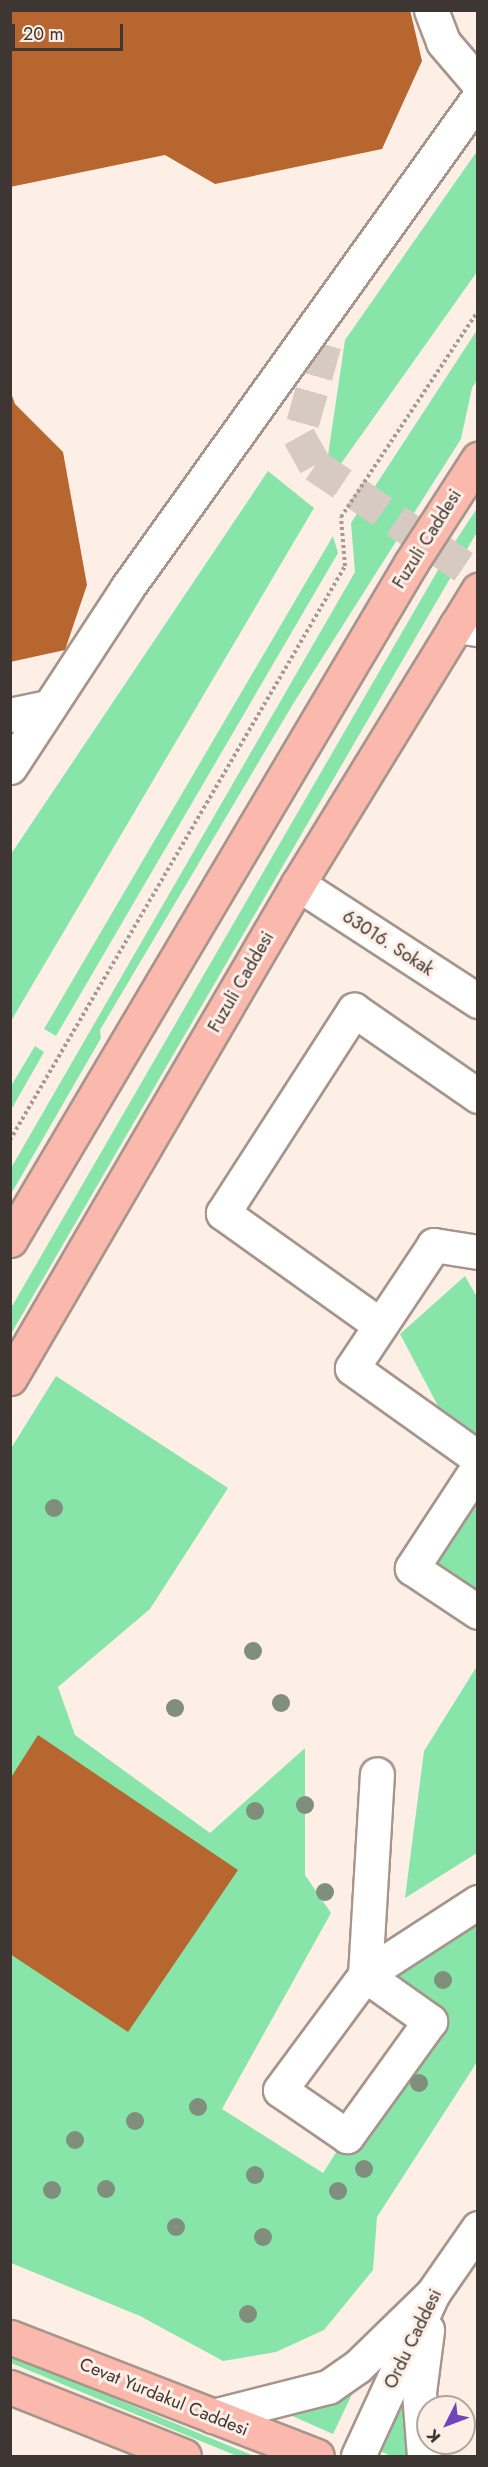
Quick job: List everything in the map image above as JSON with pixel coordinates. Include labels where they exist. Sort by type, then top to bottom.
[{"type":"main road","name":"Fuzuli Caddesi","points":[[10,1240],[411,563],[477,459]]},
{"type":"main road","name":"Fuzuli Caddesi","points":[[10,1378],[297,884],[467,628],[477,590]]},
{"type":"main road","name":"Cevat Yurdakul Caddesi","points":[[10,2337],[317,2457]]},
{"type":"main road","points":[[10,2387],[184,2457]]},
{"type":"street","points":[[431,10],[448,50],[477,83]]},
{"type":"street","points":[[10,767],[134,578],[477,98]]},
{"type":"street","points":[[325,344],[362,257]]},
{"type":"street","points":[[10,715],[49,707]]},
{"type":"street","name":"63016. Sokak","points":[[297,884],[477,1001]]},
{"type":"street","points":[[380,1325],[223,1213],[354,1010],[477,1096]]},
{"type":"street","points":[[477,1252],[434,1245],[352,1368],[477,1458]]},
{"type":"street","points":[[477,1467],[412,1568],[477,1612]]},
{"type":"street","points":[[365,1975],[377,1774]]},
{"type":"street","points":[[365,1975],[430,2021],[347,2136],[280,2090],[365,1975],[477,1902]]},
{"type":"street","name":"Ordu Caddesi","points":[[358,2457],[433,2293],[477,2228]]},
{"type":"street","points":[[213,2416],[328,2387],[357,2367],[433,2293]]},
{"type":"street","points":[[424,2457],[419,2392],[433,2293]]},
{"type":"path","points":[[10,1140],[345,566],[341,517],[477,310]]},
{"type":"green space","points":[[477,151],[477,272],[323,489],[345,340]]},
{"type":"green space","points":[[477,330],[477,380],[472,388],[461,439],[293,704],[100,1030],[101,1038],[11,1194],[11,1168],[355,572],[351,523]]},
{"type":"green space","points":[[268,471],[314,508],[11,1021],[11,854]]},
{"type":"green space","points":[[477,508],[477,532],[11,1334],[11,1308],[449,551]]},
{"type":"green space","points":[[333,536],[338,553],[56,1036],[44,1029]]},
{"type":"green space","points":[[35,1046],[44,1052],[11,1110],[11,1086]]},
{"type":"green space","points":[[465,1276],[477,1297],[477,1480],[400,1334]]},
{"type":"green space","points":[[56,1376],[228,1488],[150,1609],[58,1687],[75,1735],[210,1833],[305,1748],[305,1875],[331,1913],[222,2109],[323,2173],[431,2002],[386,1973],[477,1914],[477,2062],[377,2217],[373,2270],[324,2330],[276,2352],[223,2361],[140,2316],[11,2263],[10,1450]]},
{"type":"green space","points":[[477,1484],[477,1593],[432,1559]]},
{"type":"green space","points":[[477,1666],[477,1853],[405,1898],[424,1751]]},
{"type":"green space","points":[[10,2355],[254,2456],[237,2456],[11,2363]]},
{"type":"green space","points":[[355,2388],[333,2434],[290,2415]]},
{"type":"green space","points":[[403,2405],[412,2456],[391,2456],[380,2451]]},
{"type":"building","points":[[10,10],[410,10],[422,61],[382,149],[215,184],[165,155],[10,187]]},
{"type":"building","points":[[10,390],[15,404],[63,452],[87,585],[65,650],[10,662]]},
{"type":"building","points":[[38,1735],[238,1870],[128,2032],[10,1954],[10,1779]]},
{"type":"tunnel","points":[[325,344],[299,436],[315,465],[478,576]]}]
